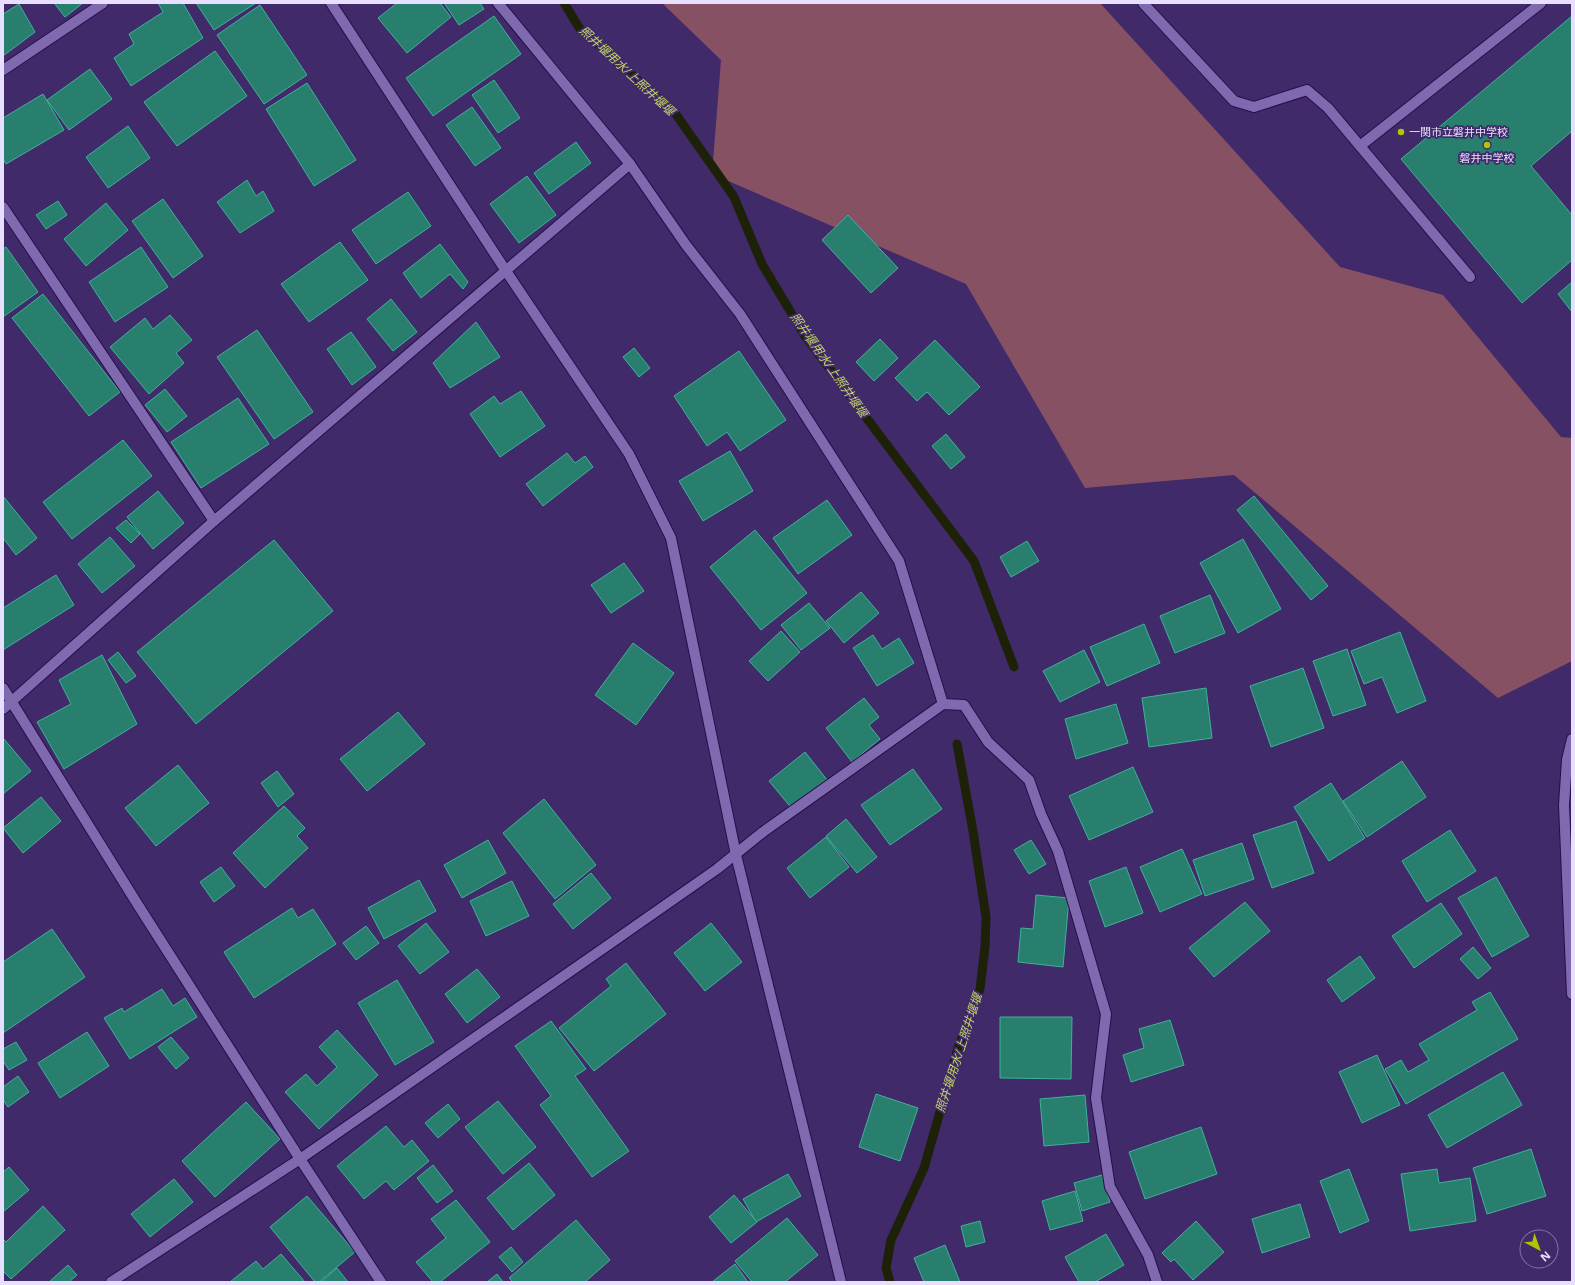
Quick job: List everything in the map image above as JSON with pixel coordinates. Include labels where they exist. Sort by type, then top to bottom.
[{"type":"street","points":[[3,70],[103,3]]},
{"type":"street","points":[[331,3],[506,271],[629,454],[671,538],[736,855],[841,1282]]},
{"type":"street","points":[[498,3],[630,164],[686,245],[740,314],[899,561],[943,704]]},
{"type":"street","points":[[1143,3],[1234,102],[1254,107],[1307,90],[1328,108],[1470,277]]},
{"type":"street","points":[[1360,146],[1541,3]]},
{"type":"street","points":[[3,709],[214,521],[630,164]]},
{"type":"street","points":[[3,207],[214,521]]},
{"type":"street","points":[[3,688],[138,906],[380,1282]]},
{"type":"street","points":[[111,1282],[300,1159],[736,855],[763,832],[943,704],[964,705],[988,742],[1029,780],[1041,814],[1058,851],[1106,1014],[1096,1098],[1110,1187],[1148,1255],[1157,1282]]},
{"type":"street","points":[[1572,739],[1567,760],[1564,805],[1572,994]]},
{"type":"shaded area","points":[[662,3],[1100,3],[1340,267],[1443,295],[1561,437],[1572,438],[1572,661],[1498,698],[1234,475],[1085,488],[966,284],[712,174],[721,60]]},
{"type":"building","points":[[54,3],[83,3],[65,17]]},
{"type":"building","points":[[158,3],[183,3],[203,38],[131,86],[114,58],[134,44],[129,34],[163,12]]},
{"type":"building","points":[[196,3],[256,3],[214,30]]},
{"type":"building","points":[[397,3],[440,3],[451,17],[407,53],[378,18]]},
{"type":"building","points":[[444,3],[480,3],[484,9],[459,25]]},
{"type":"building","points":[[19,4],[35,32],[3,56],[3,14]]},
{"type":"building","points":[[260,5],[307,75],[264,104],[217,35]]},
{"type":"building","points":[[494,16],[521,54],[433,116],[406,78]]},
{"type":"building","name":"磐井中学校","points":[[1572,16],[1572,131],[1531,166],[1572,215],[1572,260],[1522,303],[1401,159]]},
{"type":"building","points":[[215,51],[247,96],[177,146],[144,102]]},
{"type":"building","points":[[90,69],[112,99],[69,130],[47,100]]},
{"type":"building","points":[[494,80],[520,118],[498,133],[472,95]]},
{"type":"building","points":[[307,83],[356,160],[314,186],[266,109]]},
{"type":"building","points":[[43,94],[64,130],[6,164],[3,159],[3,118]]},
{"type":"building","points":[[472,107],[501,148],[475,166],[446,125]]},
{"type":"building","points":[[128,126],[150,158],[108,188],[86,157]]},
{"type":"building","points":[[576,142],[591,163],[549,194],[534,173]]},
{"type":"building","points":[[527,176],[556,215],[519,243],[490,204]]},
{"type":"building","points":[[247,180],[256,196],[263,191],[274,211],[240,233],[217,202]]},
{"type":"building","points":[[408,192],[431,226],[376,264],[352,230]]},
{"type":"building","points":[[163,199],[203,256],[173,278],[132,221]]},
{"type":"building","points":[[58,201],[67,215],[46,229],[36,215]]},
{"type":"building","points":[[106,203],[128,230],[86,266],[64,239]]},
{"type":"building","points":[[848,215],[898,268],[871,293],[822,240]]},
{"type":"building","points":[[340,242],[368,280],[309,322],[281,284]]},
{"type":"building","points":[[440,244],[468,282],[463,289],[450,274],[421,298],[403,273]]},
{"type":"building","points":[[6,247],[38,292],[3,317],[3,249]]},
{"type":"building","points":[[141,247],[168,287],[115,322],[89,282]]},
{"type":"building","points":[[1572,282],[1572,312],[1558,294]]},
{"type":"building","points":[[43,294],[120,392],[89,416],[12,318]]},
{"type":"building","points":[[391,299],[417,332],[393,351],[367,319]]},
{"type":"building","points":[[170,315],[192,340],[176,353],[184,363],[149,394],[110,347],[145,318],[153,329]]},
{"type":"building","points":[[476,322],[500,357],[450,388],[433,363]]},
{"type":"building","points":[[257,330],[313,412],[274,439],[217,357]]},
{"type":"building","points":[[351,332],[376,367],[352,385],[327,349]]},
{"type":"building","points":[[880,339],[898,358],[874,381],[856,362]]},
{"type":"building","points":[[935,340],[980,387],[949,415],[927,392],[917,401],[895,378]]},
{"type":"building","points":[[634,348],[650,368],[639,377],[623,357]]},
{"type":"building","points":[[739,351],[786,420],[740,451],[727,432],[707,446],[674,396]]},
{"type":"building","points":[[165,389],[187,416],[167,432],[145,405]]},
{"type":"building","points":[[521,391],[545,426],[500,457],[470,414],[494,396],[500,404]]},
{"type":"building","points":[[238,398],[269,444],[201,488],[171,442]]},
{"type":"building","points":[[946,434],[965,457],[951,469],[932,446]]},
{"type":"building","points":[[123,440],[152,476],[72,539],[43,502]]},
{"type":"building","points":[[730,451],[753,491],[703,521],[679,481]]},
{"type":"building","points":[[567,453],[575,463],[585,456],[593,467],[543,506],[526,484]]},
{"type":"building","points":[[158,491],[184,523],[153,549],[127,517]]},
{"type":"building","points":[[3,496],[37,538],[16,555],[3,538]]},
{"type":"building","points":[[1254,496],[1328,586],[1311,600],[1237,510]]},
{"type":"building","points":[[827,500],[852,535],[798,574],[773,538]]},
{"type":"building","points":[[126,520],[140,534],[131,543],[116,528]]},
{"type":"building","points":[[755,530],[807,593],[761,630],[710,567]]},
{"type":"building","points":[[110,537],[135,566],[102,593],[78,564]]},
{"type":"building","points":[[1243,539],[1281,609],[1238,633],[1200,563]]},
{"type":"building","points":[[274,540],[333,611],[196,724],[137,652]]},
{"type":"building","points":[[1027,541],[1039,561],[1011,577],[1000,557]]},
{"type":"building","points":[[624,563],[644,591],[611,613],[591,585]]},
{"type":"building","points":[[56,575],[74,605],[3,650],[3,608]]},
{"type":"building","points":[[861,592],[879,613],[844,643],[826,621]]},
{"type":"building","points":[[1210,595],[1225,633],[1175,653],[1160,616]]},
{"type":"building","points":[[809,603],[830,628],[801,650],[781,625]]},
{"type":"building","points":[[1144,624],[1160,663],[1107,686],[1090,647]]},
{"type":"building","points":[[781,631],[800,652],[768,681],[749,661]]},
{"type":"building","points":[[1400,632],[1426,701],[1397,713],[1382,677],[1364,684],[1351,651]]},
{"type":"building","points":[[873,635],[882,649],[899,638],[914,663],[877,686],[853,648]]},
{"type":"building","points":[[633,643],[674,673],[636,725],[595,695]]},
{"type":"building","points":[[1347,649],[1366,705],[1333,716],[1313,661]]},
{"type":"building","points":[[1084,650],[1100,682],[1060,702],[1043,671]]},
{"type":"building","points":[[118,652],[136,676],[126,683],[108,660]]},
{"type":"building","points":[[102,655],[137,724],[64,769],[37,722],[71,704],[59,680]]},
{"type":"building","points":[[1303,668],[1324,728],[1271,747],[1250,686]]},
{"type":"building","points":[[1206,688],[1212,738],[1149,747],[1142,698]]},
{"type":"building","points":[[864,698],[879,717],[869,725],[880,739],[852,762],[826,728]]},
{"type":"building","points":[[1116,704],[1128,743],[1076,759],[1065,719]]},
{"type":"building","points":[[398,712],[425,744],[367,791],[340,759]]},
{"type":"building","points":[[4,739],[31,771],[3,794],[3,740]]},
{"type":"building","points":[[805,752],[828,781],[793,810],[769,781]]},
{"type":"building","points":[[1402,761],[1426,797],[1367,837],[1343,801]]},
{"type":"building","points":[[178,765],[209,803],[156,846],[125,808]]},
{"type":"building","points":[[1133,767],[1153,812],[1089,840],[1069,796]]},
{"type":"building","points":[[913,769],[942,809],[890,845],[861,805]]},
{"type":"building","points":[[277,771],[294,794],[278,807],[261,783]]},
{"type":"building","points":[[1331,783],[1365,838],[1329,861],[1294,807]]},
{"type":"building","points":[[41,797],[61,821],[23,853],[3,828]]},
{"type":"building","points":[[544,799],[596,865],[555,899],[503,833]]},
{"type":"building","points":[[284,806],[305,828],[297,836],[308,848],[265,888],[233,853]]},
{"type":"building","points":[[846,819],[877,857],[857,873],[826,836]]},
{"type":"building","points":[[1296,821],[1314,873],[1272,888],[1253,835]]},
{"type":"building","points":[[1450,830],[1476,871],[1427,902],[1402,861]]},
{"type":"building","points":[[826,837],[849,867],[810,898],[787,868]]},
{"type":"building","points":[[488,840],[506,873],[462,898],[444,865]]},
{"type":"building","points":[[1031,840],[1046,864],[1029,874],[1014,850]]},
{"type":"building","points":[[1242,843],[1254,879],[1205,896],[1193,860]]},
{"type":"building","points":[[1182,849],[1202,894],[1160,912],[1140,867]]},
{"type":"building","points":[[221,867],[235,886],[214,902],[200,882]]},
{"type":"building","points":[[1126,867],[1143,913],[1105,927],[1089,881]]},
{"type":"building","points":[[591,873],[611,898],[573,929],[553,904]]},
{"type":"building","points":[[1496,877],[1529,936],[1492,957],[1458,898]]},
{"type":"building","points":[[419,880],[436,911],[384,939],[368,908]]},
{"type":"building","points":[[512,881],[529,916],[486,936],[470,901]]},
{"type":"building","points":[[1036,895],[1069,898],[1063,967],[1018,962],[1021,928],[1033,929]]},
{"type":"building","points":[[1245,902],[1270,931],[1214,977],[1189,948]]},
{"type":"building","points":[[1441,903],[1462,934],[1414,968],[1392,936]]},
{"type":"building","points":[[292,908],[298,918],[313,909],[336,944],[254,998],[224,952]]},
{"type":"building","points":[[426,923],[449,952],[420,974],[398,946]]},
{"type":"building","points":[[711,923],[742,962],[705,991],[674,953]]},
{"type":"building","points":[[366,926],[379,943],[356,960],[343,943]]},
{"type":"building","points":[[52,929],[85,977],[3,1033],[3,962]]},
{"type":"building","points":[[1473,947],[1491,968],[1478,979],[1460,959]]},
{"type":"building","points":[[1360,956],[1375,978],[1342,1002],[1327,980]]},
{"type":"building","points":[[626,963],[666,1014],[594,1071],[559,1028],[611,986],[606,979]]},
{"type":"building","points":[[477,969],[500,997],[467,1023],[445,994]]},
{"type":"building","points":[[397,980],[434,1042],[395,1065],[358,1003]]},
{"type":"building","points":[[162,989],[173,1006],[185,998],[197,1017],[130,1059],[104,1018],[122,1008],[124,1012]]},
{"type":"building","points":[[1490,992],[1518,1039],[1406,1104],[1385,1069],[1401,1060],[1408,1072],[1429,1060],[1419,1044],[1477,1010],[1472,1002]]},
{"type":"building","points":[[1000,1017],[1072,1017],[1071,1079],[1000,1078]]},
{"type":"building","points":[[1170,1020],[1184,1065],[1131,1082],[1123,1055],[1144,1048],[1139,1029]]},
{"type":"building","points":[[551,1021],[586,1069],[575,1076],[629,1151],[592,1177],[540,1105],[551,1096],[515,1046]]},
{"type":"building","points":[[337,1030],[378,1075],[319,1129],[285,1092],[306,1074],[317,1086],[337,1067],[319,1047]]},
{"type":"building","points":[[87,1032],[109,1066],[60,1098],[38,1063]]},
{"type":"building","points":[[171,1037],[189,1058],[176,1069],[158,1047]]},
{"type":"building","points":[[16,1042],[27,1060],[9,1070],[3,1061],[3,1049]]},
{"type":"building","points":[[1377,1055],[1400,1105],[1362,1123],[1339,1072]]},
{"type":"building","points":[[1503,1072],[1522,1105],[1447,1148],[1428,1115]]},
{"type":"building","points":[[18,1076],[29,1092],[8,1107],[3,1100],[3,1087]]},
{"type":"building","points":[[876,1094],[918,1108],[900,1161],[859,1147]]},
{"type":"building","points":[[1085,1095],[1089,1142],[1044,1146],[1040,1099]]},
{"type":"building","points":[[498,1101],[536,1147],[503,1174],[465,1127]]},
{"type":"building","points":[[246,1102],[280,1139],[215,1197],[182,1161]]},
{"type":"building","points":[[448,1104],[460,1119],[438,1138],[425,1123]]},
{"type":"building","points":[[386,1126],[404,1147],[412,1140],[429,1161],[394,1190],[386,1181],[364,1199],[337,1166]]},
{"type":"building","points":[[1201,1127],[1217,1174],[1145,1199],[1129,1152]]},
{"type":"building","points":[[1531,1149],[1546,1196],[1487,1214],[1473,1168]]},
{"type":"building","points":[[529,1163],[555,1195],[513,1230],[487,1198]]},
{"type":"building","points":[[433,1165],[453,1191],[437,1203],[417,1178]]},
{"type":"building","points":[[9,1167],[29,1190],[3,1212],[3,1172]]},
{"type":"building","points":[[1349,1169],[1369,1221],[1340,1233],[1320,1181]]},
{"type":"building","points":[[1437,1169],[1439,1183],[1470,1178],[1476,1221],[1410,1231],[1401,1174]]},
{"type":"building","points":[[788,1174],[801,1196],[756,1222],[743,1199]]},
{"type":"building","points":[[1102,1175],[1110,1202],[1082,1211],[1074,1183]]},
{"type":"building","points":[[174,1179],[193,1202],[150,1237],[131,1214]]},
{"type":"building","points":[[1075,1191],[1083,1221],[1050,1230],[1042,1201]]},
{"type":"building","points":[[734,1195],[757,1222],[731,1243],[709,1217]]},
{"type":"building","points":[[307,1196],[355,1252],[319,1282],[315,1282],[270,1227]]},
{"type":"building","points":[[456,1200],[490,1242],[440,1282],[433,1282],[416,1262],[446,1238],[431,1219]]},
{"type":"building","points":[[1300,1204],[1310,1237],[1262,1253],[1252,1219]]},
{"type":"building","points":[[43,1206],[65,1230],[11,1279],[3,1271],[3,1239],[6,1242]]},
{"type":"building","points":[[787,1218],[818,1255],[785,1282],[752,1282],[735,1261]]},
{"type":"building","points":[[576,1220],[610,1260],[585,1282],[513,1282],[509,1278]]},
{"type":"building","points":[[980,1221],[985,1242],[966,1247],[961,1226]]},
{"type":"building","points":[[1196,1221],[1224,1252],[1193,1280],[1174,1259],[1171,1262],[1162,1253]]},
{"type":"building","points":[[1106,1234],[1124,1265],[1095,1282],[1079,1282],[1065,1257]]},
{"type":"building","points":[[945,1245],[960,1282],[924,1282],[914,1258]]},
{"type":"building","points":[[511,1247],[523,1262],[512,1272],[499,1257]]},
{"type":"building","points":[[281,1254],[305,1282],[230,1282],[256,1261],[263,1269]]},
{"type":"building","points":[[735,1264],[748,1282],[712,1282]]},
{"type":"building","points":[[68,1265],[77,1275],[69,1282],[49,1282]]},
{"type":"building","points":[[337,1268],[348,1282],[321,1282]]},
{"type":"building","points":[[497,1274],[503,1282],[487,1282]]},
{"type":"waterway","name":"照井堰用水/上照井堰堰","points":[[564,3],[580,29],[675,113],[734,197],[762,264],[805,336],[974,561],[1014,667]]},
{"type":"waterway","name":"照井堰用水/上照井堰堰","points":[[890,1282],[886,1268],[891,1240],[924,1168],[958,1048],[980,989],[985,947],[986,917],[973,831],[957,744]]},
{"type":"place","name":"一関市立磐井中学校","points":[[1401,132]]},
{"type":"place","name":"磐井中学校","points":[[1487,145]]}]
